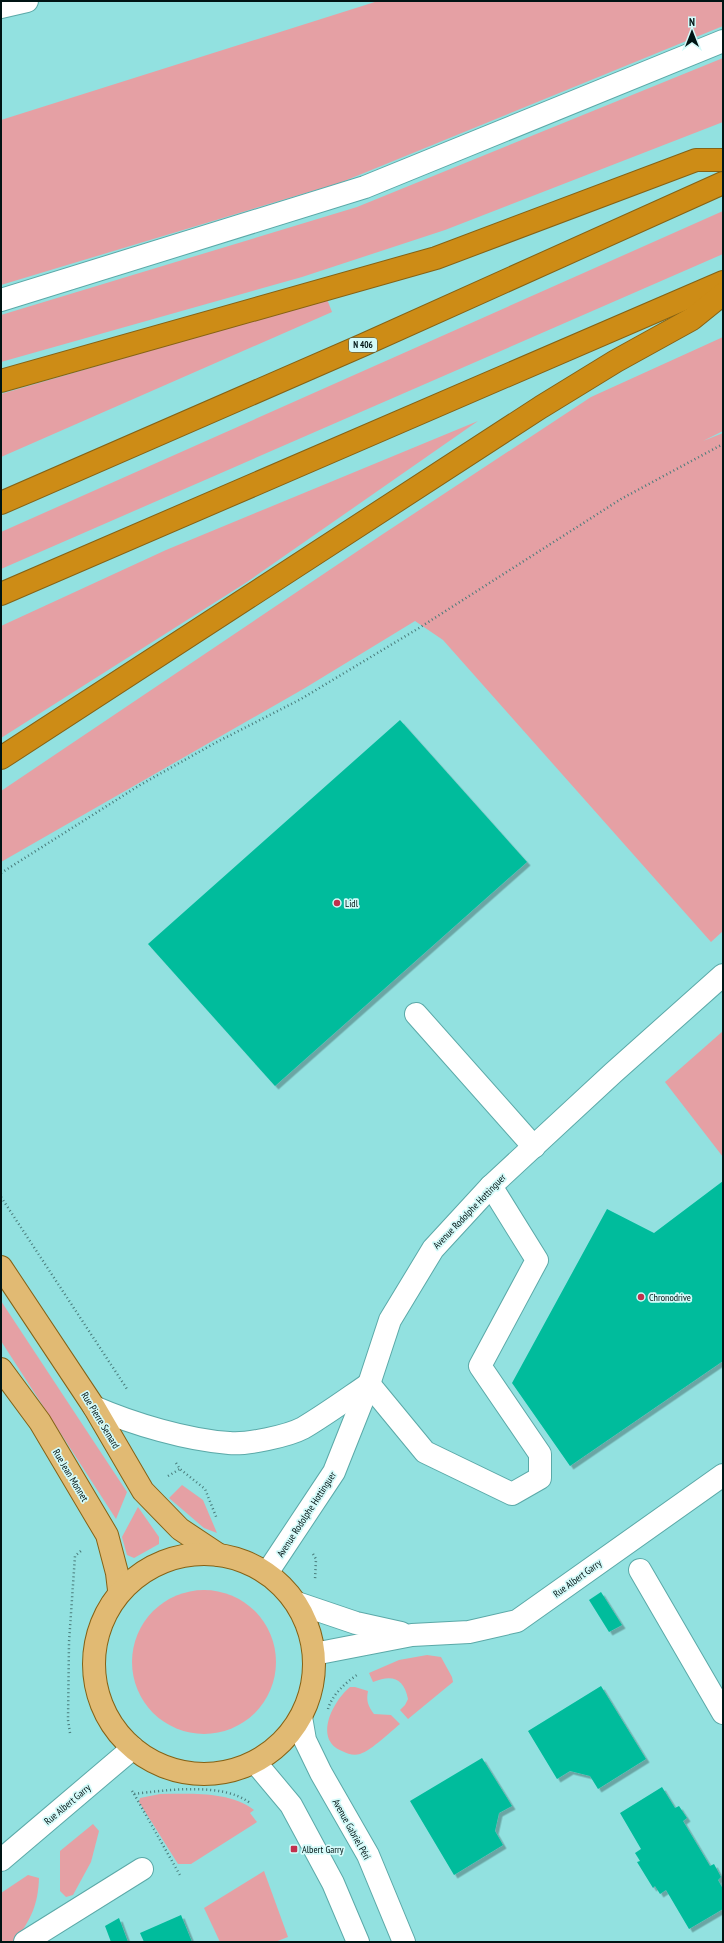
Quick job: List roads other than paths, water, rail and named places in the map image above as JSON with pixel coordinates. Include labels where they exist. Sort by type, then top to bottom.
[{"type":"highway","points":[[1,381],[436,258],[696,160],[723,160]]},
{"type":"highway","name":"N 406","points":[[1,503],[363,345],[723,183]]},
{"type":"highway","points":[[1,594],[723,282]]},
{"type":"highway","points":[[1,758],[541,407],[616,361],[692,319],[723,294]]},
{"type":"main road","name":"Rue Pierre Semard","points":[[1,1267],[94,1407],[143,1491],[180,1529],[219,1555]]},
{"type":"main road","name":"Rue Jean Monnet","points":[[1,1369],[40,1422],[107,1535],[117,1573],[119,1590]]},
{"type":"main road","points":[[219,1555],[233,1557],[267,1573],[297,1603],[309,1628],[314,1654],[313,1687],[302,1717],[282,1742],[256,1762],[225,1772],[192,1773],[161,1765],[133,1748],[109,1720],[96,1685],[95,1648],[107,1613],[119,1590],[156,1565],[187,1556],[219,1555]]},
{"type":"street","points":[[1,7],[27,1]]},
{"type":"street","points":[[1,300],[365,187],[723,41]]},
{"type":"street","name":"Avenue Rodolphe Hottinguer","points":[[267,1573],[334,1472],[369,1384],[390,1320],[433,1248],[491,1186],[613,1073],[723,975]]},
{"type":"street","points":[[416,1014],[534,1147]]},
{"type":"street","points":[[94,1407],[123,1420],[153,1428],[230,1443],[266,1439],[302,1429],[369,1384],[425,1452],[512,1494],[540,1478],[540,1454],[480,1366],[537,1260],[491,1186]]},
{"type":"street","name":"Rue Albert Garry","points":[[314,1654],[412,1635],[469,1632],[517,1621],[723,1475]]},
{"type":"street","points":[[640,1570],[716,1683],[723,1713]]},
{"type":"street","name":"Rue Albert Garry","points":[[297,1603],[356,1624],[412,1635]]},
{"type":"street","name":"Avenue Gabriel Péri","points":[[302,1717],[305,1740],[321,1773],[368,1855],[404,1942]]},
{"type":"street","name":"Rue Albert Garry","points":[[1,1860],[133,1748]]},
{"type":"street","points":[[256,1762],[291,1805],[333,1883],[358,1942]]},
{"type":"street","points":[[25,1942],[45,1936],[142,1869]]},
{"type":"place","name":"Lidl","points":[[337,903]]},
{"type":"place","name":"Chronodrive","points":[[641,1297]]},
{"type":"place","name":"Albert Garry","points":[[294,1849]]}]
